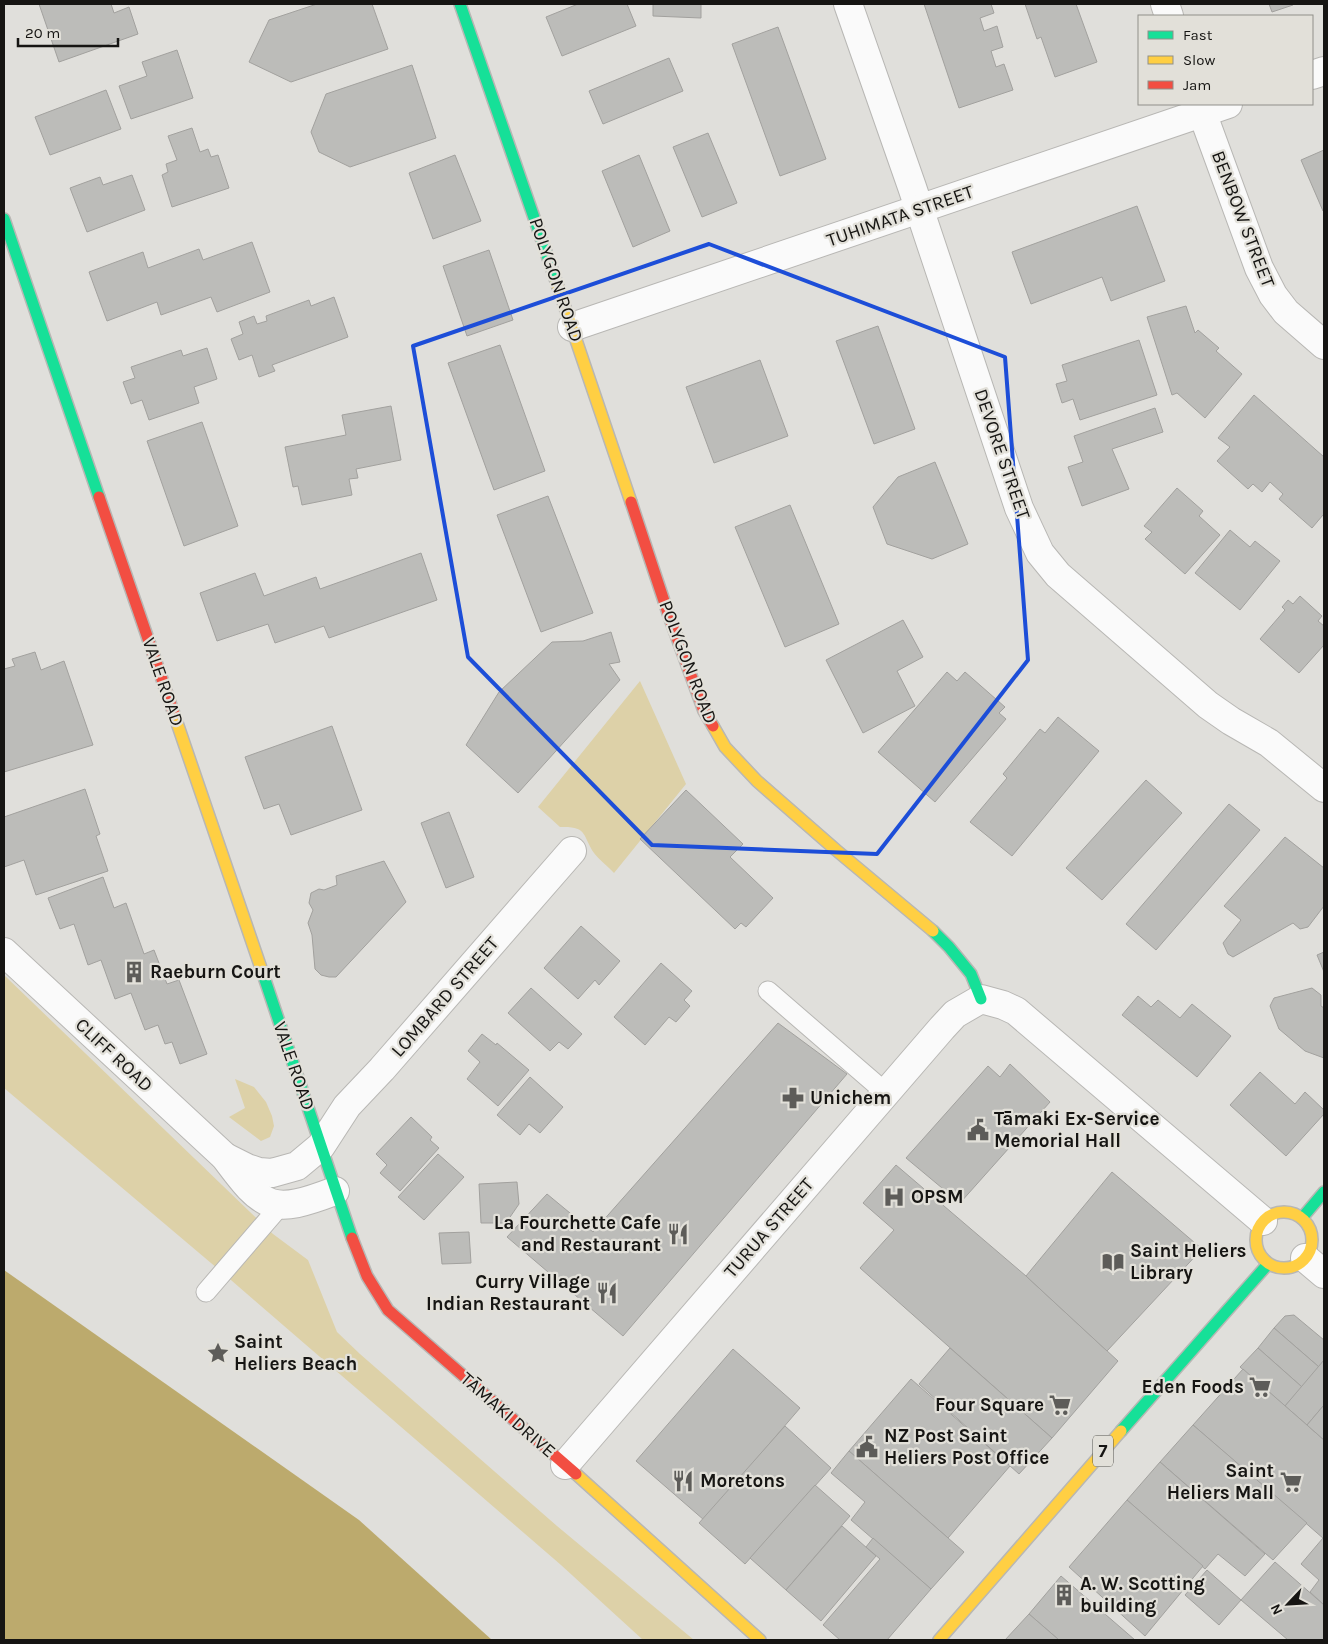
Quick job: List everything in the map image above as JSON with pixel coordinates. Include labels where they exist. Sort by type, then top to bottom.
[{"type":"main road","name":"POLYGON ROAD","points":[[460,4],[572,327],[671,622],[704,711],[725,746],[757,781],[836,850],[930,927],[972,974],[980,999]]},
{"type":"main road","name":"VALE ROAD","points":[[4,220],[321,1146]]},
{"type":"main road","name":"TĀMAKI DRIVE","points":[[321,1146],[335,1191],[369,1280],[377,1296],[388,1310],[565,1465],[760,1640]]},
{"type":"main road","points":[[1302,1218],[1324,1192]]},
{"type":"main road","points":[[1279,1212],[1288,1212],[1302,1218],[1309,1227],[1311,1235],[1309,1251],[1315,1266],[1299,1263],[1284,1268],[1268,1264],[1258,1251],[1256,1243],[1256,1235],[1263,1221],[1270,1215],[1279,1212]]},
{"type":"main road","name":"7","points":[[939,1640],[1268,1264]]},
{"type":"street","name":"DEVORE STREET","points":[[848,4],[1019,508],[1040,554],[1058,575],[1208,705],[1231,721],[1269,742],[1324,788]]},
{"type":"street","name":"TUHIMATA STREET","points":[[572,327],[918,210],[1201,108],[1221,105]]},
{"type":"street","name":"BENBOW STREET","points":[[1201,108],[1259,268],[1273,295],[1286,312],[1324,345]]},
{"type":"street","name":"LOMBARD STREET","points":[[321,1146],[347,1106],[389,1061],[572,851]]},
{"type":"street","name":"CLIFF ROAD","points":[[4,952],[225,1157],[244,1183],[255,1194],[268,1202],[280,1206]]},
{"type":"street","name":"TURUA STREET","points":[[565,1465],[955,1014],[980,999]]},
{"type":"street","points":[[980,999],[1003,1004],[1022,1016],[1263,1221]]},
{"type":"street","name":"CLIFF ROAD","points":[[225,1157],[259,1172],[272,1173],[297,1166],[321,1146]]},
{"type":"street","points":[[280,1206],[301,1204],[335,1191]]},
{"type":"lane","points":[[768,991],[886,1093]]},
{"type":"lane","points":[[206,1292],[280,1206]]},
{"type":"highlighted area","points":[[709,244],[1005,357],[1028,660],[877,854],[652,845],[468,657],[413,346]]},
{"type":"shaded area","points":[[640,681],[686,784],[614,873],[596,856],[580,830],[560,827],[538,807]]},
{"type":"shaded area","points":[[4,975],[273,1234],[308,1260],[337,1332],[557,1526],[694,1640],[643,1640],[561,1565],[224,1274],[4,1088]]},
{"type":"shaded area","points":[[235,1079],[254,1087],[266,1102],[274,1126],[270,1137],[261,1141],[229,1117],[245,1108]]},
{"type":"shaded area","points":[[4,1270],[359,1520],[492,1640],[4,1640]]},
{"type":"building","points":[[39,4],[111,4],[114,13],[129,7],[138,34],[59,62]]},
{"type":"building","points":[[317,4],[372,4],[388,49],[291,82],[249,62],[269,20]]},
{"type":"building","points":[[578,4],[627,4],[636,26],[562,56],[546,17]]},
{"type":"building","points":[[653,4],[701,4],[701,18],[653,16]]},
{"type":"building","points":[[924,4],[991,4],[994,13],[980,18],[984,31],[997,26],[1003,47],[991,51],[996,67],[1004,64],[1013,90],[959,108]]},
{"type":"building","points":[[1025,4],[1076,4],[1097,62],[1055,77],[1041,37],[1037,39]]},
{"type":"building","points":[[1269,4],[1292,4],[1293,5],[1272,12]]},
{"type":"building","points":[[778,27],[826,159],[780,176],[732,44]]},
{"type":"building","points":[[177,50],[193,98],[131,119],[119,86],[147,76],[142,62]]},
{"type":"building","points":[[669,58],[683,91],[603,124],[589,91]]},
{"type":"building","points":[[412,65],[436,138],[350,167],[319,152],[311,132],[326,94]]},
{"type":"building","points":[[106,90],[121,129],[50,155],[35,117]]},
{"type":"building","points":[[192,128],[200,152],[208,149],[211,157],[218,155],[229,188],[172,207],[162,175],[168,172],[166,164],[177,160],[168,136]]},
{"type":"building","points":[[708,133],[737,203],[702,217],[673,147]]},
{"type":"building","points":[[1324,150],[1324,211],[1323,211],[1301,160]]},
{"type":"building","points":[[455,155],[481,221],[433,239],[409,173]]},
{"type":"building","points":[[639,155],[670,231],[633,247],[602,171]]},
{"type":"building","points":[[132,175],[145,210],[87,232],[70,188],[100,177],[103,185]]},
{"type":"building","points":[[1137,206],[1165,281],[1111,301],[1102,277],[1031,304],[1012,252]]},
{"type":"building","points":[[252,242],[270,292],[217,312],[211,297],[161,315],[157,302],[107,321],[89,272],[143,252],[148,268],[199,249],[203,260]]},
{"type":"building","points":[[489,250],[513,320],[467,336],[443,266]]},
{"type":"building","points":[[334,297],[348,337],[272,365],[275,371],[259,377],[252,355],[239,360],[231,339],[243,334],[239,322],[254,316],[257,324],[267,321],[266,316],[309,300],[311,306]]},
{"type":"building","points":[[1186,306],[1195,333],[1198,330],[1219,348],[1216,351],[1242,374],[1205,418],[1177,393],[1172,395],[1147,317]]},
{"type":"building","points":[[878,326],[915,429],[874,444],[836,341]]},
{"type":"building","points":[[1139,340],[1157,395],[1080,420],[1073,399],[1062,403],[1056,384],[1067,381],[1062,365]]},
{"type":"building","points":[[500,345],[545,471],[494,490],[448,363]]},
{"type":"building","points":[[207,348],[217,379],[194,387],[199,403],[149,420],[142,400],[131,404],[123,382],[135,378],[131,367],[181,350],[183,356]]},
{"type":"building","points":[[760,360],[788,436],[714,463],[686,387]]},
{"type":"building","points":[[1254,395],[1324,457],[1324,516],[1312,528],[1279,499],[1283,494],[1270,482],[1262,492],[1253,484],[1248,489],[1217,461],[1230,447],[1218,438]]},
{"type":"building","points":[[391,406],[401,460],[356,469],[358,478],[349,479],[352,495],[302,505],[298,486],[293,487],[285,447],[346,435],[342,415]]},
{"type":"building","points":[[1155,408],[1163,432],[1112,449],[1129,489],[1082,506],[1068,467],[1083,462],[1074,436]]},
{"type":"building","points":[[202,422],[238,526],[184,546],[147,441]]},
{"type":"building","points":[[935,462],[968,544],[932,559],[887,544],[873,507],[898,477]]},
{"type":"building","points":[[1177,488],[1203,511],[1199,516],[1220,535],[1185,574],[1145,539],[1152,532],[1144,526]]},
{"type":"building","points":[[548,496],[593,613],[541,632],[497,515]]},
{"type":"building","points":[[790,505],[839,624],[785,647],[735,527]]},
{"type":"building","points":[[1230,530],[1250,547],[1255,541],[1280,561],[1240,610],[1195,573]]},
{"type":"building","points":[[421,553],[437,600],[329,638],[324,626],[275,643],[268,624],[217,641],[200,593],[255,573],[264,596],[316,577],[320,589]]},
{"type":"building","points":[[1300,596],[1322,616],[1318,621],[1324,626],[1324,645],[1299,673],[1260,639],[1285,610],[1282,607],[1288,600],[1293,604]]},
{"type":"building","points":[[903,620],[923,657],[897,671],[915,706],[863,733],[826,660]]},
{"type":"building","points":[[611,632],[620,662],[609,664],[620,680],[518,793],[466,745],[499,692],[552,642],[583,641]]},
{"type":"building","points":[[35,652],[41,670],[64,661],[93,745],[4,772],[4,669],[15,666],[12,659]]},
{"type":"building","points":[[947,672],[957,681],[965,672],[1005,707],[999,713],[1006,719],[935,802],[878,752]]},
{"type":"building","points":[[1058,717],[1099,751],[1012,856],[970,822],[1007,778],[1003,774],[1040,729],[1045,733]]},
{"type":"building","points":[[332,726],[362,810],[291,835],[279,804],[264,809],[245,757]]},
{"type":"building","points":[[1146,780],[1182,813],[1102,900],[1066,868]]},
{"type":"building","points":[[85,789],[100,834],[96,836],[108,871],[36,895],[24,860],[4,867],[4,817]]},
{"type":"building","points":[[686,790],[743,844],[730,857],[773,898],[746,927],[741,923],[735,929],[640,839]]},
{"type":"building","points":[[1229,804],[1260,830],[1156,950],[1126,924]]},
{"type":"building","points":[[449,812],[474,877],[446,888],[421,823]]},
{"type":"building","points":[[1285,837],[1324,868],[1324,906],[1308,927],[1300,929],[1293,923],[1233,957],[1228,954],[1223,943],[1241,920],[1224,906]]},
{"type":"building","points":[[384,861],[406,902],[336,977],[321,975],[315,969],[312,935],[308,923],[313,910],[309,903],[311,893],[337,885],[336,876]]},
{"type":"building","name":"Raeburn Court","points":[[103,877],[114,908],[126,903],[144,954],[154,950],[167,984],[179,980],[207,1054],[180,1064],[172,1042],[165,1044],[158,1025],[145,1030],[131,993],[115,999],[101,960],[88,965],[74,924],[60,929],[48,898]]},
{"type":"building","points":[[581,926],[620,961],[599,985],[595,980],[578,999],[544,968]]},
{"type":"building","points":[[1324,952],[1324,972],[1317,955]]},
{"type":"building","points":[[661,963],[692,991],[684,1000],[690,1006],[676,1022],[669,1017],[645,1045],[614,1017]]},
{"type":"building","points":[[531,988],[582,1034],[568,1049],[559,1042],[550,1051],[508,1013]]},
{"type":"building","points":[[1312,988],[1321,995],[1321,1006],[1324,1008],[1324,1058],[1305,1051],[1279,1029],[1270,1006],[1274,998]]},
{"type":"building","points":[[1138,996],[1151,1007],[1158,1000],[1180,1018],[1192,1004],[1231,1036],[1197,1077],[1122,1015]]},
{"type":"building","points":[[778,1023],[847,1074],[623,1336],[507,1237],[547,1194],[593,1232]]},
{"type":"building","points":[[482,1034],[496,1045],[497,1043],[529,1070],[498,1106],[467,1079],[480,1062],[468,1051]]},
{"type":"building","name":"Tāmaki Ex-Service Memorial Hall","points":[[1010,1064],[1050,1102],[960,1203],[906,1158],[988,1066],[1000,1077]]},
{"type":"building","points":[[1260,1072],[1295,1104],[1305,1092],[1324,1110],[1324,1114],[1286,1156],[1230,1105]]},
{"type":"building","points":[[530,1077],[563,1107],[540,1133],[529,1124],[520,1135],[497,1115]]},
{"type":"building","points":[[411,1117],[432,1137],[430,1140],[439,1148],[400,1191],[380,1173],[387,1165],[376,1154]]},
{"type":"building","points":[[438,1154],[464,1177],[424,1220],[398,1197]]},
{"type":"building","points":[[896,1165],[1026,1276],[1118,1361],[1052,1438],[860,1268],[894,1230],[863,1203]]},
{"type":"building","name":"Saint Heliers Library","points":[[1112,1172],[1202,1249],[1107,1351],[1026,1276]]},
{"type":"building","points":[[517,1182],[519,1204],[506,1223],[481,1223],[479,1184]]},
{"type":"building","points":[[469,1232],[471,1263],[442,1264],[439,1233]]},
{"type":"building","points":[[1294,1315],[1324,1340],[1324,1360],[1319,1367],[1274,1328],[1285,1316]]},
{"type":"building","points":[[1274,1328],[1319,1367],[1302,1387],[1258,1348]]},
{"type":"building","points":[[950,1348],[1052,1438],[1019,1474],[919,1384]]},
{"type":"building","points":[[1258,1348],[1302,1387],[1285,1406],[1240,1367]]},
{"type":"building","points":[[733,1349],[800,1408],[704,1520],[636,1461]]},
{"type":"building","points":[[1324,1360],[1324,1405],[1307,1425],[1285,1406]]},
{"type":"building","name":"Saint Heliers Mall","points":[[1243,1369],[1324,1440],[1324,1539],[1193,1425]]},
{"type":"building","points":[[911,1379],[1010,1466],[948,1538],[849,1451]]},
{"type":"building","points":[[1324,1405],[1324,1440],[1307,1425]]},
{"type":"building","points":[[1193,1425],[1307,1523],[1273,1560],[1160,1462]]},
{"type":"building","points":[[785,1426],[831,1468],[745,1564],[699,1523]]},
{"type":"building","points":[[849,1451],[964,1552],[931,1589],[851,1520],[865,1502],[831,1473]]},
{"type":"building","points":[[1160,1462],[1265,1554],[1245,1576],[1218,1554],[1205,1569],[1127,1500]]},
{"type":"building","points":[[815,1485],[850,1516],[786,1590],[750,1558]]},
{"type":"building","points":[[1127,1500],[1203,1566],[1145,1636],[1069,1567]]},
{"type":"building","points":[[842,1526],[876,1556],[821,1621],[786,1590]]},
{"type":"building","points":[[873,1538],[931,1589],[887,1640],[840,1640],[823,1625],[880,1559],[866,1547]]},
{"type":"building","points":[[1323,1538],[1324,1605],[1310,1592],[1319,1580],[1301,1564]]},
{"type":"building","points":[[1275,1562],[1324,1605],[1324,1640],[1288,1640],[1241,1600]]},
{"type":"building","points":[[1207,1570],[1241,1600],[1219,1625],[1185,1595]]},
{"type":"building","name":"A. W. Scotting building","points":[[1061,1576],[1135,1640],[1059,1640],[1029,1614]]},
{"type":"building","points":[[1029,1614],[1059,1640],[1005,1640]]},
{"type":"traffic: fast","points":[[460,4],[556,281]]},
{"type":"traffic: fast","points":[[4,219],[99,497]]},
{"type":"traffic: fast","points":[[933,931],[971,974],[981,999]]},
{"type":"traffic: fast","points":[[262,971],[352,1238]]},
{"type":"traffic: fast","points":[[1302,1218],[1324,1192]]},
{"type":"traffic: fast","points":[[1121,1431],[1268,1264]]},
{"type":"traffic: slow","points":[[556,281],[631,502]]},
{"type":"traffic: slow","points":[[174,714],[262,971]]},
{"type":"traffic: slow","points":[[713,726],[725,747],[757,781],[933,931]]},
{"type":"traffic: slow","points":[[1284,1212],[1295,1214],[1304,1220],[1310,1229],[1312,1240],[1310,1251],[1304,1260],[1295,1266],[1284,1268],[1273,1266],[1264,1260],[1258,1251],[1256,1240],[1258,1229],[1264,1220],[1273,1214],[1284,1212]]},
{"type":"traffic: slow","points":[[939,1640],[1121,1431]]},
{"type":"traffic: slow","points":[[576,1474],[760,1640]]},
{"type":"traffic: jam","points":[[99,497],[174,714]]},
{"type":"traffic: jam","points":[[631,502],[668,613],[704,711],[713,726]]},
{"type":"traffic: jam","points":[[352,1238],[367,1276],[388,1310],[576,1474]]},
{"type":"place","name":"Raeburn Court","points":[[134,972]]},
{"type":"place","name":"Unichem","points":[[793,1098]]},
{"type":"place","name":"Tāmaki Ex-Service Memorial Hall","points":[[978,1130]]},
{"type":"place","name":"OPSM","points":[[894,1197]]},
{"type":"place","name":"La Fourchette Cafe and Restaurant","points":[[678,1234]]},
{"type":"place","name":"Saint Heliers Library","points":[[1113,1262]]},
{"type":"place","name":"Curry Village Indian Restaurant","points":[[607,1293]]},
{"type":"place","name":"Saint Heliers Beach","points":[[218,1353]]},
{"type":"place","name":"Eden Foods","points":[[1260,1387]]},
{"type":"place","name":"Four Square","points":[[1060,1405]]},
{"type":"place","name":"NZ Post Saint Heliers Post Office","points":[[867,1447]]},
{"type":"place","name":"Moretons","points":[[683,1481]]},
{"type":"place","name":"Saint Heliers Mall","points":[[1291,1482]]},
{"type":"place","name":"A. W. Scotting building","points":[[1064,1595]]}]
